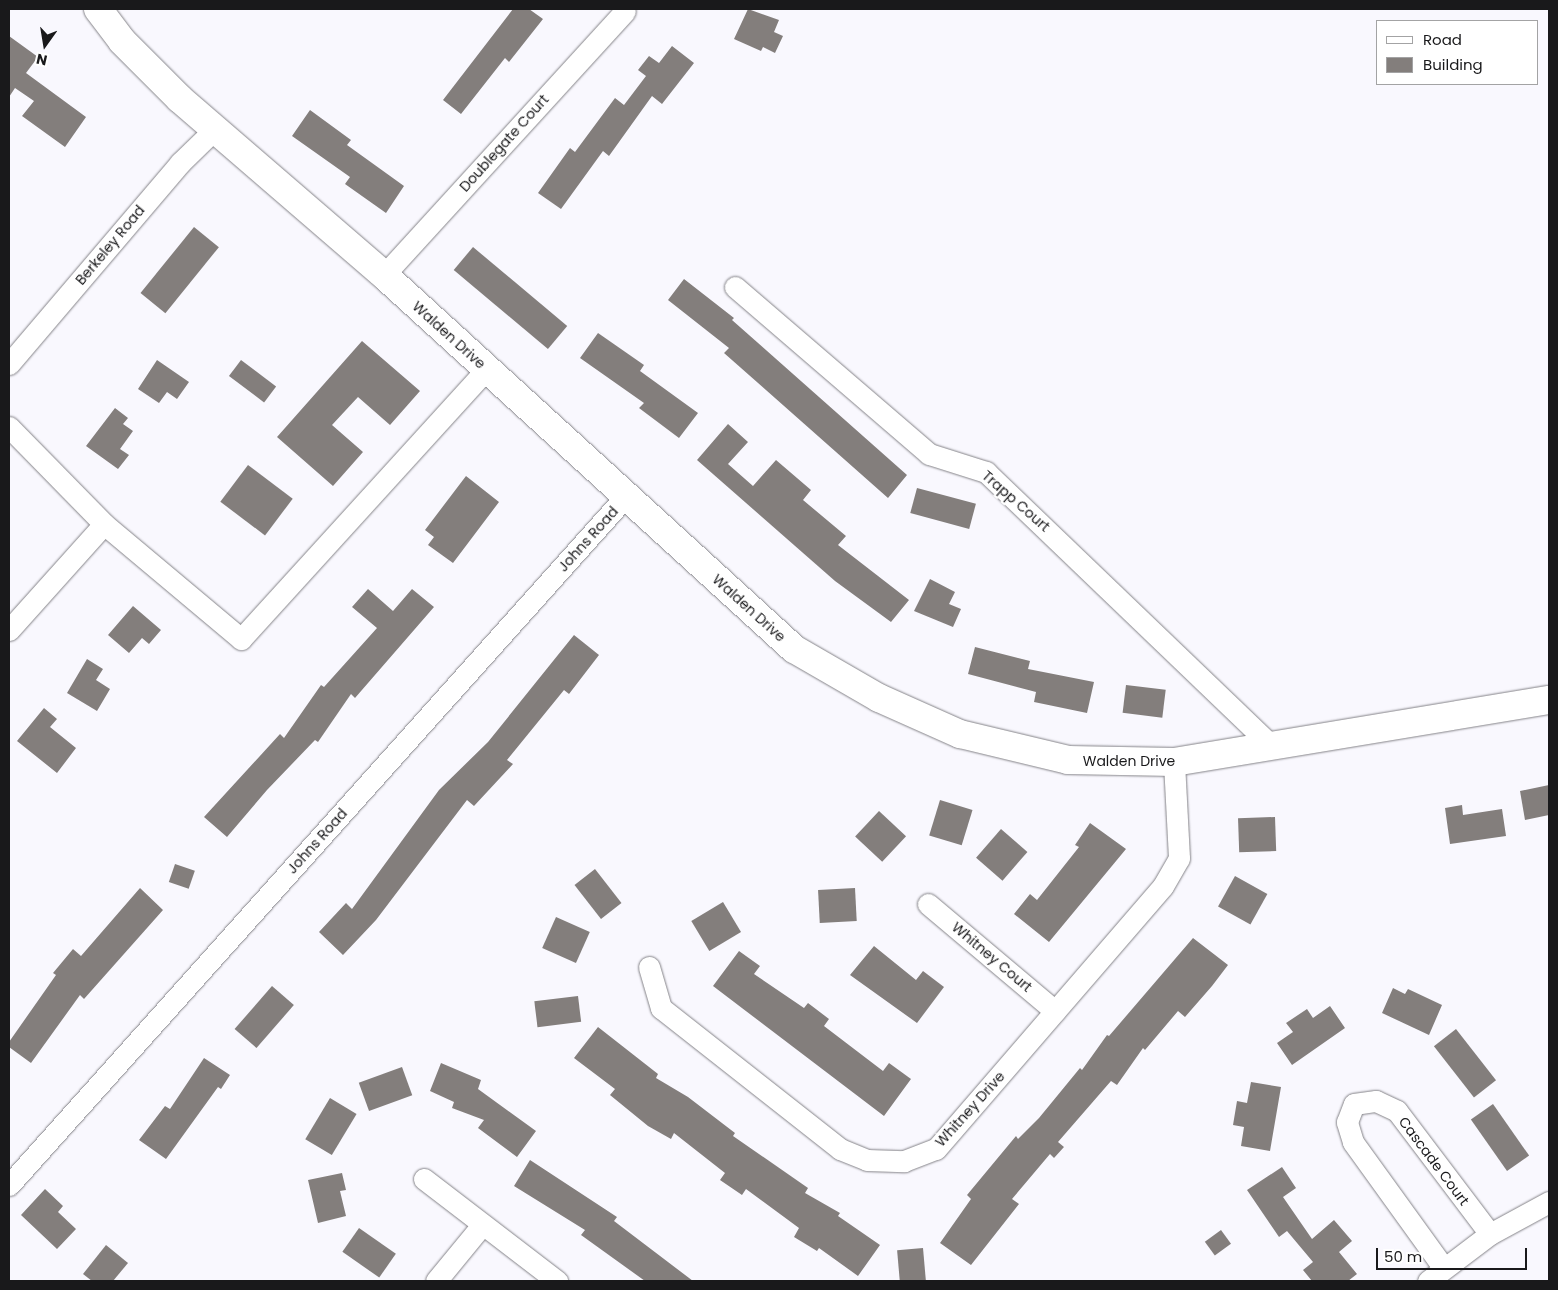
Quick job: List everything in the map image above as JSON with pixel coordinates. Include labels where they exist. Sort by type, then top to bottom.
[{"type":"street","name":"Walden Drive","points":[[85,9],[122,41],[180,99],[384,275],[794,649],[880,698],[960,734],[1068,760],[1174,762],[1274,747],[1549,700]]},
{"type":"street","name":"Walden Drive","points":[[98,9],[122,41]]},
{"type":"street","name":"Doublegate Court","points":[[384,275],[625,11]]},
{"type":"street","name":"Berkeley Road","points":[[9,364],[180,163],[215,128]]},
{"type":"street","name":"Trapp Court","points":[[735,287],[929,454],[986,472],[1274,747]]},
{"type":"street","points":[[9,427],[104,524],[241,639],[487,369]]},
{"type":"street","name":"Johns Road","points":[[9,1185],[626,496]]},
{"type":"street","points":[[9,630],[104,524]]},
{"type":"street","name":"Whitney Drive","points":[[649,967],[661,1008],[840,1149],[867,1160],[904,1161],[936,1149],[1163,886],[1178,858],[1174,762]]},
{"type":"street","name":"Whitney Court","points":[[928,904],[1055,1011]]},
{"type":"street","name":"Cascade Court","points":[[1435,1274],[1353,1142],[1346,1122],[1354,1104],[1376,1101],[1397,1111],[1490,1234]]},
{"type":"street","points":[[424,1179],[557,1281]]},
{"type":"street","points":[[1435,1274],[1490,1234],[1549,1202]]},
{"type":"street","points":[[436,1281],[482,1225]]},
{"type":"building","points":[[513,9],[529,9],[543,19],[509,62],[505,58],[461,114],[443,100]]},
{"type":"building","points":[[748,9],[779,20],[774,32],[783,36],[775,53],[763,47],[761,51],[734,39]]},
{"type":"building","points":[[9,36],[38,57],[26,73],[86,117],[65,147],[22,116],[34,101],[15,88],[9,97]]},
{"type":"building","points":[[672,46],[694,63],[662,104],[652,96],[609,156],[603,151],[561,209],[538,193],[570,148],[575,152],[615,98],[624,105],[646,76],[638,70],[649,56],[659,63]]},
{"type":"building","points":[[310,110],[351,140],[347,145],[404,186],[386,213],[345,184],[350,177],[292,136]]},
{"type":"building","points":[[194,227],[219,247],[165,313],[141,293]]},
{"type":"building","points":[[473,247],[567,326],[548,349],[454,270]]},
{"type":"building","points":[[684,279],[734,318],[732,320],[907,475],[888,498],[724,353],[729,348],[668,300]]},
{"type":"building","points":[[598,333],[644,365],[640,371],[698,413],[679,438],[639,408],[644,403],[580,358]]},
{"type":"building","points":[[362,341],[420,391],[390,425],[358,397],[332,425],[363,452],[333,486],[277,437]]},
{"type":"building","points":[[157,360],[189,382],[177,399],[167,392],[159,403],[138,389]]},
{"type":"building","points":[[241,360],[276,386],[264,402],[229,376]]},
{"type":"building","points":[[115,408],[128,418],[123,424],[133,431],[120,449],[129,455],[118,469],[86,446]]},
{"type":"building","points":[[728,424],[748,442],[728,464],[753,486],[776,460],[811,490],[803,500],[846,536],[838,545],[909,600],[891,622],[835,581],[697,460]]},
{"type":"building","points":[[248,465],[293,499],[265,535],[220,502]]},
{"type":"building","points":[[466,476],[499,502],[453,563],[428,545],[434,537],[425,530]]},
{"type":"building","points":[[917,488],[976,504],[969,529],[910,513]]},
{"type":"building","points":[[930,579],[955,592],[949,604],[961,609],[953,627],[914,611]]},
{"type":"building","points":[[368,589],[393,611],[412,589],[434,607],[355,698],[351,694],[318,742],[315,740],[267,790],[227,837],[204,817],[280,734],[284,738],[321,685],[324,687],[377,628],[352,607]]},
{"type":"building","points":[[133,606],[161,630],[149,644],[142,638],[129,653],[108,635]]},
{"type":"building","points":[[574,635],[599,655],[569,694],[564,690],[507,760],[513,764],[474,806],[467,800],[376,920],[343,955],[319,932],[346,903],[352,909],[439,790],[488,742]]},
{"type":"building","points":[[975,647],[1030,661],[1028,669],[1094,682],[1087,713],[1034,702],[1036,692],[968,674]]},
{"type":"building","points":[[87,659],[103,669],[96,680],[110,689],[97,711],[67,693]]},
{"type":"building","points":[[1126,685],[1166,690],[1162,718],[1123,713]]},
{"type":"building","points":[[44,708],[57,719],[50,727],[76,748],[57,773],[17,741]]},
{"type":"building","points":[[1549,785],[1549,815],[1525,820],[1520,791]]},
{"type":"building","points":[[940,800],[973,810],[962,845],[929,835]]},
{"type":"building","points":[[1462,805],[1463,815],[1502,809],[1506,836],[1450,844],[1445,808]]},
{"type":"building","points":[[879,811],[906,836],[882,862],[855,837]]},
{"type":"building","points":[[1275,817],[1276,851],[1239,852],[1238,818]]},
{"type":"building","points":[[1090,823],[1126,849],[1049,942],[1014,914],[1030,894],[1037,900],[1079,847],[1075,845]]},
{"type":"building","points":[[1001,829],[1027,852],[1002,881],[976,858]]},
{"type":"building","points":[[175,864],[195,871],[189,889],[169,882]]},
{"type":"building","points":[[595,869],[621,903],[601,919],[575,885]]},
{"type":"building","points":[[1235,876],[1267,894],[1250,925],[1218,907]]},
{"type":"building","points":[[140,888],[163,910],[84,999],[80,995],[31,1063],[9,1047],[9,1042],[56,975],[53,973],[73,949],[81,956]]},
{"type":"building","points":[[855,888],[857,921],[820,923],[818,890]]},
{"type":"building","points":[[723,902],[741,932],[709,951],[691,921]]},
{"type":"building","points":[[556,917],[590,932],[576,963],[542,948]]},
{"type":"building","points":[[1193,938],[1228,965],[1212,986],[1185,1017],[1178,1011],[1145,1050],[1143,1048],[1117,1085],[1111,1081],[1058,1142],[1064,1147],[1054,1158],[1050,1154],[1012,1199],[1019,1204],[971,1265],[940,1243],[971,1199],[967,1195],[1016,1136],[1018,1139],[1039,1118],[1080,1068],[1082,1070],[1107,1035],[1109,1036]]},
{"type":"building","points":[[874,946],[916,980],[923,971],[944,987],[917,1023],[850,975]]},
{"type":"building","points":[[739,951],[760,966],[754,974],[804,1008],[808,1003],[829,1019],[824,1026],[883,1071],[889,1063],[911,1079],[884,1116],[713,986]]},
{"type":"building","points":[[272,986],[294,1005],[256,1048],[235,1029]]},
{"type":"building","points":[[1393,988],[1405,994],[1408,989],[1442,1005],[1429,1035],[1382,1013]]},
{"type":"building","points":[[578,996],[581,1022],[537,1027],[534,1001]]},
{"type":"building","points":[[1330,1006],[1345,1028],[1292,1065],[1277,1043],[1293,1032],[1286,1023],[1307,1009],[1313,1018]]},
{"type":"building","points":[[598,1027],[658,1074],[656,1078],[688,1097],[735,1133],[733,1136],[808,1188],[805,1193],[840,1213],[838,1216],[880,1245],[858,1276],[819,1248],[817,1251],[794,1237],[799,1228],[746,1189],[742,1195],[720,1180],[725,1173],[674,1133],[671,1139],[648,1126],[610,1095],[615,1089],[574,1058]]},
{"type":"building","points":[[1456,1029],[1496,1080],[1474,1097],[1434,1046]]},
{"type":"building","points":[[204,1058],[230,1075],[221,1089],[218,1087],[166,1159],[139,1140],[165,1106],[170,1109]]},
{"type":"building","points":[[441,1063],[481,1080],[478,1089],[536,1131],[517,1157],[478,1128],[484,1120],[452,1108],[454,1102],[430,1091]]},
{"type":"building","points":[[402,1067],[412,1095],[369,1111],[359,1083]]},
{"type":"building","points":[[1251,1082],[1281,1087],[1270,1151],[1241,1146],[1244,1127],[1233,1125],[1237,1101],[1247,1103]]},
{"type":"building","points":[[330,1098],[357,1114],[332,1155],[305,1139]]},
{"type":"building","points":[[1493,1104],[1529,1156],[1507,1171],[1471,1119]]},
{"type":"building","points":[[530,1160],[617,1217],[614,1221],[693,1281],[645,1281],[581,1235],[585,1230],[514,1186]]},
{"type":"building","points":[[1282,1167],[1296,1188],[1283,1197],[1312,1239],[1334,1220],[1352,1241],[1339,1252],[1357,1274],[1348,1281],[1312,1281],[1303,1270],[1313,1262],[1287,1231],[1279,1237],[1247,1190]]},
{"type":"building","points":[[342,1173],[346,1190],[340,1191],[346,1216],[318,1223],[308,1180]]},
{"type":"building","points":[[45,1189],[63,1206],[58,1212],[76,1229],[57,1249],[21,1215]]},
{"type":"building","points":[[359,1228],[396,1254],[379,1278],[342,1252]]},
{"type":"building","points":[[1221,1230],[1231,1244],[1215,1256],[1205,1242]]},
{"type":"building","points":[[106,1245],[128,1263],[113,1281],[92,1281],[83,1274]]},
{"type":"building","points":[[923,1248],[926,1281],[900,1281],[897,1250]]}]
